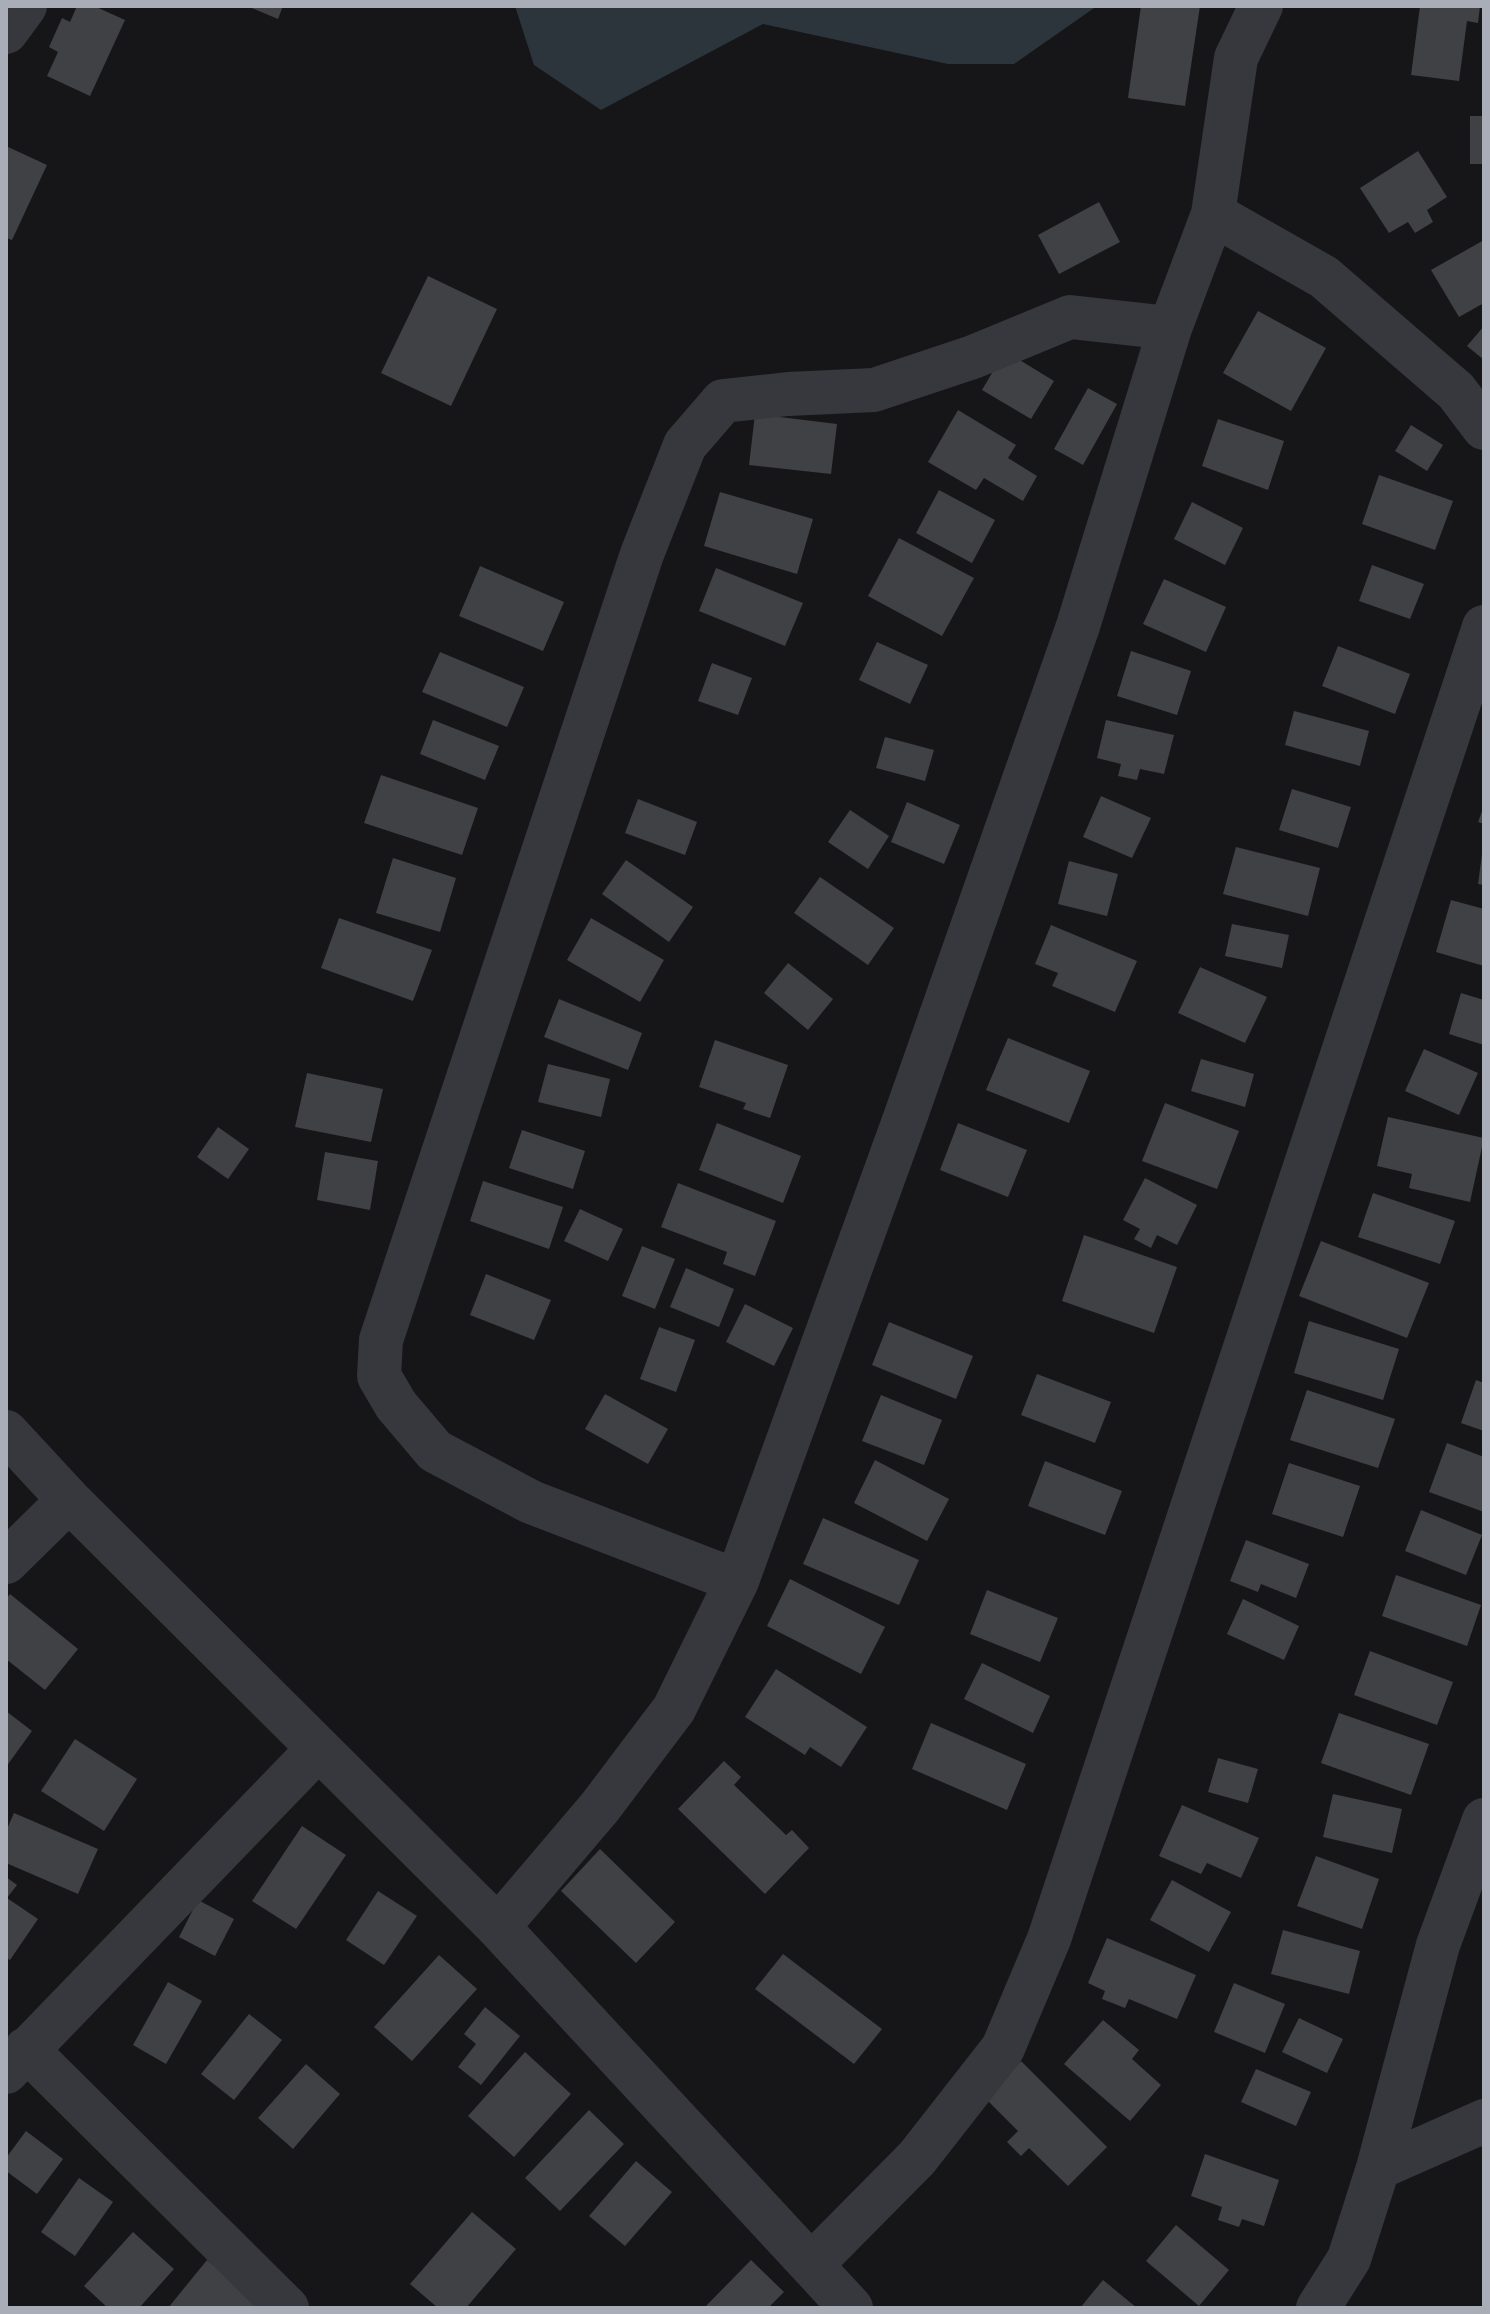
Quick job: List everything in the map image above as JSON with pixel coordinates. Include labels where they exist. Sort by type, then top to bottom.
[{"type":"street","points":[[6,32],[25,6]]},
{"type":"street","points":[[498,1927],[600,1807],[674,1709],[737,1581],[905,1118],[1078,626],[1170,328],[1213,214],[1236,58],[1261,6]]},
{"type":"street","points":[[1213,214],[1324,277],[1456,391],[1484,428]]},
{"type":"street","points":[[737,1581],[531,1502],[435,1451],[396,1405],[379,1376],[381,1340],[642,554],[685,445],[723,401],[874,390],[973,357],[1070,317],[1170,328]]},
{"type":"street","points":[[812,2264],[917,2158],[1003,2048],[1049,1939],[1484,627]]},
{"type":"street","points":[[6,1432],[69,1500],[498,1927],[851,2308]]},
{"type":"street","points":[[6,1562],[69,1500]]},
{"type":"street","points":[[287,2308],[16,2060],[318,1749]]},
{"type":"street","points":[[1318,2308],[1349,2259],[1378,2168],[1438,1945],[1484,1820]]},
{"type":"street","points":[[1378,2168],[1484,2121]]},
{"type":"shaded area","points":[[515,6],[1097,6],[1014,64],[948,64],[763,24],[601,110],[534,65]]},
{"type":"building","points":[[77,6],[94,6],[125,20],[90,96],[47,76],[58,52],[49,47],[62,18],[70,22]]},
{"type":"building","points":[[247,6],[283,6],[278,19]]},
{"type":"building","points":[[1141,6],[1200,6],[1185,106],[1128,98]]},
{"type":"building","points":[[1420,6],[1480,6],[1478,23],[1467,21],[1459,81],[1411,75]]},
{"type":"building","points":[[1470,116],[1484,116],[1484,164],[1470,164]]},
{"type":"building","points":[[6,146],[47,165],[12,240],[6,238]]},
{"type":"building","points":[[1418,151],[1447,197],[1427,210],[1433,222],[1415,233],[1408,222],[1389,233],[1360,188]]},
{"type":"building","points":[[1099,202],[1120,242],[1059,274],[1038,235]]},
{"type":"building","points":[[1484,240],[1484,303],[1459,317],[1431,270]]},
{"type":"building","points":[[428,276],[497,309],[451,406],[381,373]]},
{"type":"building","points":[[1258,311],[1326,348],[1291,411],[1223,373]]},
{"type":"building","points":[[1484,326],[1484,360],[1467,346]]},
{"type":"building","points":[[1005,351],[1054,381],[1031,419],[982,390]]},
{"type":"building","points":[[1088,388],[1117,404],[1083,465],[1054,449]]},
{"type":"building","points":[[958,410],[1016,445],[1008,458],[1037,476],[1023,501],[984,478],[976,490],[928,462]]},
{"type":"building","points":[[755,414],[837,424],[831,474],[749,465]]},
{"type":"building","points":[[1218,419],[1284,441],[1268,490],[1202,466]]},
{"type":"building","points":[[1411,425],[1443,445],[1427,471],[1395,451]]},
{"type":"building","points":[[1379,475],[1453,501],[1435,550],[1362,524]]},
{"type":"building","points":[[939,490],[995,520],[972,563],[916,533]]},
{"type":"building","points":[[720,492],[813,519],[797,574],[704,546]]},
{"type":"building","points":[[1192,502],[1243,528],[1225,565],[1174,539]]},
{"type":"building","points":[[899,538],[974,578],[942,636],[868,596]]},
{"type":"building","points":[[1372,565],[1424,584],[1410,619],[1359,601]]},
{"type":"building","points":[[480,566],[564,602],[543,651],[459,616]]},
{"type":"building","points":[[716,568],[803,603],[785,646],[699,611]]},
{"type":"building","points":[[1164,579],[1226,607],[1206,652],[1143,624]]},
{"type":"building","points":[[877,642],[928,665],[910,704],[859,680]]},
{"type":"building","points":[[1338,646],[1410,674],[1395,714],[1322,686]]},
{"type":"building","points":[[1131,651],[1191,671],[1177,715],[1117,696]]},
{"type":"building","points":[[440,652],[524,687],[507,727],[422,692]]},
{"type":"building","points":[[712,663],[752,678],[738,715],[698,701]]},
{"type":"building","points":[[1294,711],[1369,731],[1360,766],[1285,745]]},
{"type":"building","points":[[433,720],[499,746],[485,780],[420,754]]},
{"type":"building","points":[[1106,720],[1174,735],[1164,774],[1140,769],[1137,780],[1118,776],[1121,764],[1097,758]]},
{"type":"building","points":[[885,737],[934,750],[925,781],[876,768]]},
{"type":"building","points":[[381,775],[478,808],[462,855],[364,823]]},
{"type":"building","points":[[1292,789],[1351,807],[1338,848],[1279,830]]},
{"type":"building","points":[[1101,796],[1151,818],[1132,858],[1083,837]]},
{"type":"building","points":[[638,799],[697,822],[685,855],[625,833]]},
{"type":"building","points":[[907,802],[960,825],[944,864],[891,842]]},
{"type":"building","points":[[1484,806],[1484,824],[1478,822]]},
{"type":"building","points":[[850,810],[889,836],[868,869],[828,842]]},
{"type":"building","points":[[1236,847],[1320,868],[1308,916],[1223,894]]},
{"type":"building","points":[[1484,854],[1484,885],[1478,884]]},
{"type":"building","points":[[393,858],[456,878],[440,932],[376,913]]},
{"type":"building","points":[[626,860],[693,907],[669,942],[602,894]]},
{"type":"building","points":[[1069,861],[1118,874],[1107,916],[1058,904]]},
{"type":"building","points":[[820,877],[894,928],[868,965],[794,913]]},
{"type":"building","points":[[1451,900],[1484,909],[1484,966],[1436,952]]},
{"type":"building","points":[[339,918],[432,950],[413,1001],[321,968]]},
{"type":"building","points":[[591,918],[664,960],[640,1002],[567,960]]},
{"type":"building","points":[[1232,924],[1289,935],[1282,968],[1225,956]]},
{"type":"building","points":[[1051,925],[1137,961],[1115,1012],[1052,986],[1058,973],[1035,964]]},
{"type":"building","points":[[788,963],[833,999],[808,1030],[764,993]]},
{"type":"building","points":[[1200,967],[1267,997],[1245,1043],[1178,1013]]},
{"type":"building","points":[[1461,993],[1484,1000],[1484,1045],[1449,1034]]},
{"type":"building","points":[[559,999],[642,1033],[628,1070],[544,1037]]},
{"type":"building","points":[[1008,1038],[1090,1071],[1069,1123],[986,1090]]},
{"type":"building","points":[[715,1040],[788,1065],[770,1118],[743,1109],[746,1103],[699,1087]]},
{"type":"building","points":[[1424,1049],[1478,1073],[1459,1115],[1405,1091]]},
{"type":"building","points":[[1201,1059],[1254,1074],[1245,1107],[1191,1091]]},
{"type":"building","points":[[548,1064],[610,1079],[601,1117],[538,1102]]},
{"type":"building","points":[[307,1073],[383,1089],[371,1142],[295,1127]]},
{"type":"building","points":[[1165,1103],[1239,1131],[1217,1189],[1142,1161]]},
{"type":"building","points":[[1388,1117],[1484,1138],[1470,1202],[1409,1188],[1412,1174],[1377,1166]]},
{"type":"building","points":[[717,1123],[801,1156],[783,1203],[699,1170]]},
{"type":"building","points":[[958,1123],[1027,1150],[1008,1197],[940,1170]]},
{"type":"building","points":[[218,1127],[249,1149],[228,1179],[197,1157]]},
{"type":"building","points":[[522,1130],[585,1151],[573,1189],[509,1168]]},
{"type":"building","points":[[325,1152],[378,1161],[370,1210],[317,1200]]},
{"type":"building","points":[[1145,1178],[1197,1205],[1177,1245],[1157,1235],[1151,1248],[1134,1239],[1140,1229],[1123,1220]]},
{"type":"building","points":[[483,1181],[563,1207],[549,1249],[470,1221]]},
{"type":"building","points":[[678,1183],[776,1221],[755,1276],[723,1264],[727,1252],[661,1227]]},
{"type":"building","points":[[1373,1193],[1455,1221],[1440,1264],[1358,1237]]},
{"type":"building","points":[[580,1209],[623,1229],[608,1261],[564,1241]]},
{"type":"building","points":[[1084,1235],[1177,1267],[1154,1333],[1062,1301]]},
{"type":"building","points":[[1321,1241],[1429,1283],[1407,1338],[1299,1296]]},
{"type":"building","points":[[642,1246],[675,1259],[655,1309],[622,1296]]},
{"type":"building","points":[[686,1268],[734,1289],[719,1327],[670,1307]]},
{"type":"building","points":[[486,1274],[551,1300],[534,1340],[470,1315]]},
{"type":"building","points":[[745,1304],[793,1328],[774,1366],[726,1342]]},
{"type":"building","points":[[1309,1321],[1399,1349],[1383,1400],[1294,1373]]},
{"type":"building","points":[[889,1322],[973,1356],[956,1399],[872,1365]]},
{"type":"building","points":[[659,1327],[695,1340],[676,1392],[640,1379]]},
{"type":"building","points":[[1037,1374],[1111,1402],[1095,1443],[1021,1415]]},
{"type":"building","points":[[1476,1380],[1484,1383],[1484,1431],[1461,1423]]},
{"type":"building","points":[[1307,1390],[1395,1419],[1378,1468],[1290,1440]]},
{"type":"building","points":[[605,1394],[668,1429],[648,1464],[585,1429]]},
{"type":"building","points":[[881,1395],[942,1420],[924,1465],[862,1441]]},
{"type":"building","points":[[1447,1443],[1484,1457],[1484,1512],[1429,1492]]},
{"type":"building","points":[[875,1460],[949,1499],[927,1541],[854,1503]]},
{"type":"building","points":[[1045,1461],[1122,1491],[1105,1535],[1028,1506]]},
{"type":"building","points":[[1289,1463],[1360,1486],[1343,1537],[1272,1514]]},
{"type":"building","points":[[1421,1510],[1482,1535],[1466,1575],[1405,1551]]},
{"type":"building","points":[[823,1518],[919,1560],[899,1605],[803,1564]]},
{"type":"building","points":[[1246,1540],[1309,1564],[1296,1598],[1261,1584],[1258,1592],[1230,1581]]},
{"type":"building","points":[[1396,1575],[1481,1605],[1467,1646],[1382,1616]]},
{"type":"building","points":[[790,1579],[885,1627],[861,1674],[767,1626]]},
{"type":"building","points":[[987,1590],[1058,1618],[1040,1662],[970,1634]]},
{"type":"building","points":[[10,1594],[78,1649],[45,1690],[6,1659],[6,1599]]},
{"type":"building","points":[[1243,1599],[1299,1626],[1284,1660],[1227,1634]]},
{"type":"building","points":[[1370,1651],[1453,1682],[1437,1725],[1354,1695]]},
{"type":"building","points":[[982,1663],[1050,1696],[1033,1733],[964,1699]]},
{"type":"building","points":[[776,1669],[867,1727],[841,1767],[810,1747],[805,1755],[745,1717]]},
{"type":"building","points":[[6,1711],[32,1731],[6,1767]]},
{"type":"building","points":[[1339,1713],[1429,1744],[1411,1795],[1321,1763]]},
{"type":"building","points":[[931,1723],[1026,1764],[1007,1810],[912,1769]]},
{"type":"building","points":[[75,1739],[137,1779],[104,1831],[41,1791]]},
{"type":"building","points":[[1218,1758],[1258,1769],[1248,1803],[1208,1792]]},
{"type":"building","points":[[724,1761],[741,1777],[734,1785],[786,1835],[792,1830],[809,1848],[765,1894],[678,1809]]},
{"type":"building","points":[[1333,1794],[1402,1809],[1392,1853],[1323,1837]]},
{"type":"building","points":[[1182,1805],[1259,1838],[1241,1878],[1207,1863],[1201,1874],[1159,1856]]},
{"type":"building","points":[[14,1813],[98,1849],[78,1894],[6,1863],[6,1831]]},
{"type":"building","points":[[302,1826],[346,1855],[296,1929],[252,1901]]},
{"type":"building","points":[[600,1849],[675,1922],[636,1963],[561,1891]]},
{"type":"building","points":[[1316,1856],[1379,1879],[1362,1929],[1297,1906]]},
{"type":"building","points":[[6,1877],[17,1885],[7,1898],[38,1919],[10,1960],[6,1958]]},
{"type":"building","points":[[1172,1880],[1231,1912],[1209,1952],[1150,1920]]},
{"type":"building","points":[[378,1891],[417,1916],[384,1965],[346,1940]]},
{"type":"building","points":[[198,1900],[234,1919],[215,1956],[179,1937]]},
{"type":"building","points":[[1283,1930],[1360,1951],[1349,1994],[1271,1974]]},
{"type":"building","points":[[1107,1938],[1196,1975],[1177,2019],[1129,1999],[1125,2008],[1102,1999],[1105,1991],[1088,1983]]},
{"type":"building","points":[[783,1954],[882,2029],[854,2064],[755,1989]]},
{"type":"building","points":[[439,1955],[477,1989],[412,2061],[374,2027]]},
{"type":"building","points":[[168,1982],[202,2001],[166,2064],[133,2045]]},
{"type":"building","points":[[1234,1983],[1285,2004],[1265,2053],[1214,2032]]},
{"type":"building","points":[[485,2007],[520,2036],[481,2085],[458,2067],[476,2044],[464,2034]]},
{"type":"building","points":[[249,2014],[282,2040],[234,2100],[201,2074]]},
{"type":"building","points":[[1299,2018],[1343,2039],[1327,2073],[1282,2052]]},
{"type":"building","points":[[1103,2020],[1139,2050],[1132,2059],[1161,2085],[1130,2121],[1064,2064]]},
{"type":"building","points":[[525,2052],[571,2094],[514,2157],[468,2116]]},
{"type":"building","points":[[1021,2061],[1107,2147],[1068,2186],[1029,2148],[1021,2156],[1007,2142],[1018,2131],[985,2098]]},
{"type":"building","points":[[306,2064],[340,2094],[293,2149],[258,2118]]},
{"type":"building","points":[[1256,2069],[1311,2092],[1296,2126],[1241,2102]]},
{"type":"building","points":[[589,2110],[624,2144],[560,2211],[525,2178]]},
{"type":"building","points":[[26,2131],[63,2159],[37,2194],[6,2171],[6,2158]]},
{"type":"building","points":[[1205,2154],[1279,2180],[1264,2226],[1242,2219],[1239,2227],[1218,2220],[1222,2207],[1191,2196]]},
{"type":"building","points":[[636,2161],[672,2192],[625,2246],[589,2216]]},
{"type":"building","points":[[79,2178],[113,2202],[75,2256],[41,2232]]},
{"type":"building","points":[[472,2212],[516,2249],[466,2308],[438,2308],[410,2284]]},
{"type":"building","points":[[1176,2225],[1229,2270],[1199,2306],[1146,2261]]},
{"type":"building","points":[[133,2232],[174,2269],[139,2308],[108,2308],[84,2286]]},
{"type":"building","points":[[207,2260],[267,2308],[168,2308]]},
{"type":"building","points":[[751,2260],[784,2292],[768,2308],[704,2308]]},
{"type":"building","points":[[1103,2280],[1137,2308],[1080,2308]]}]
